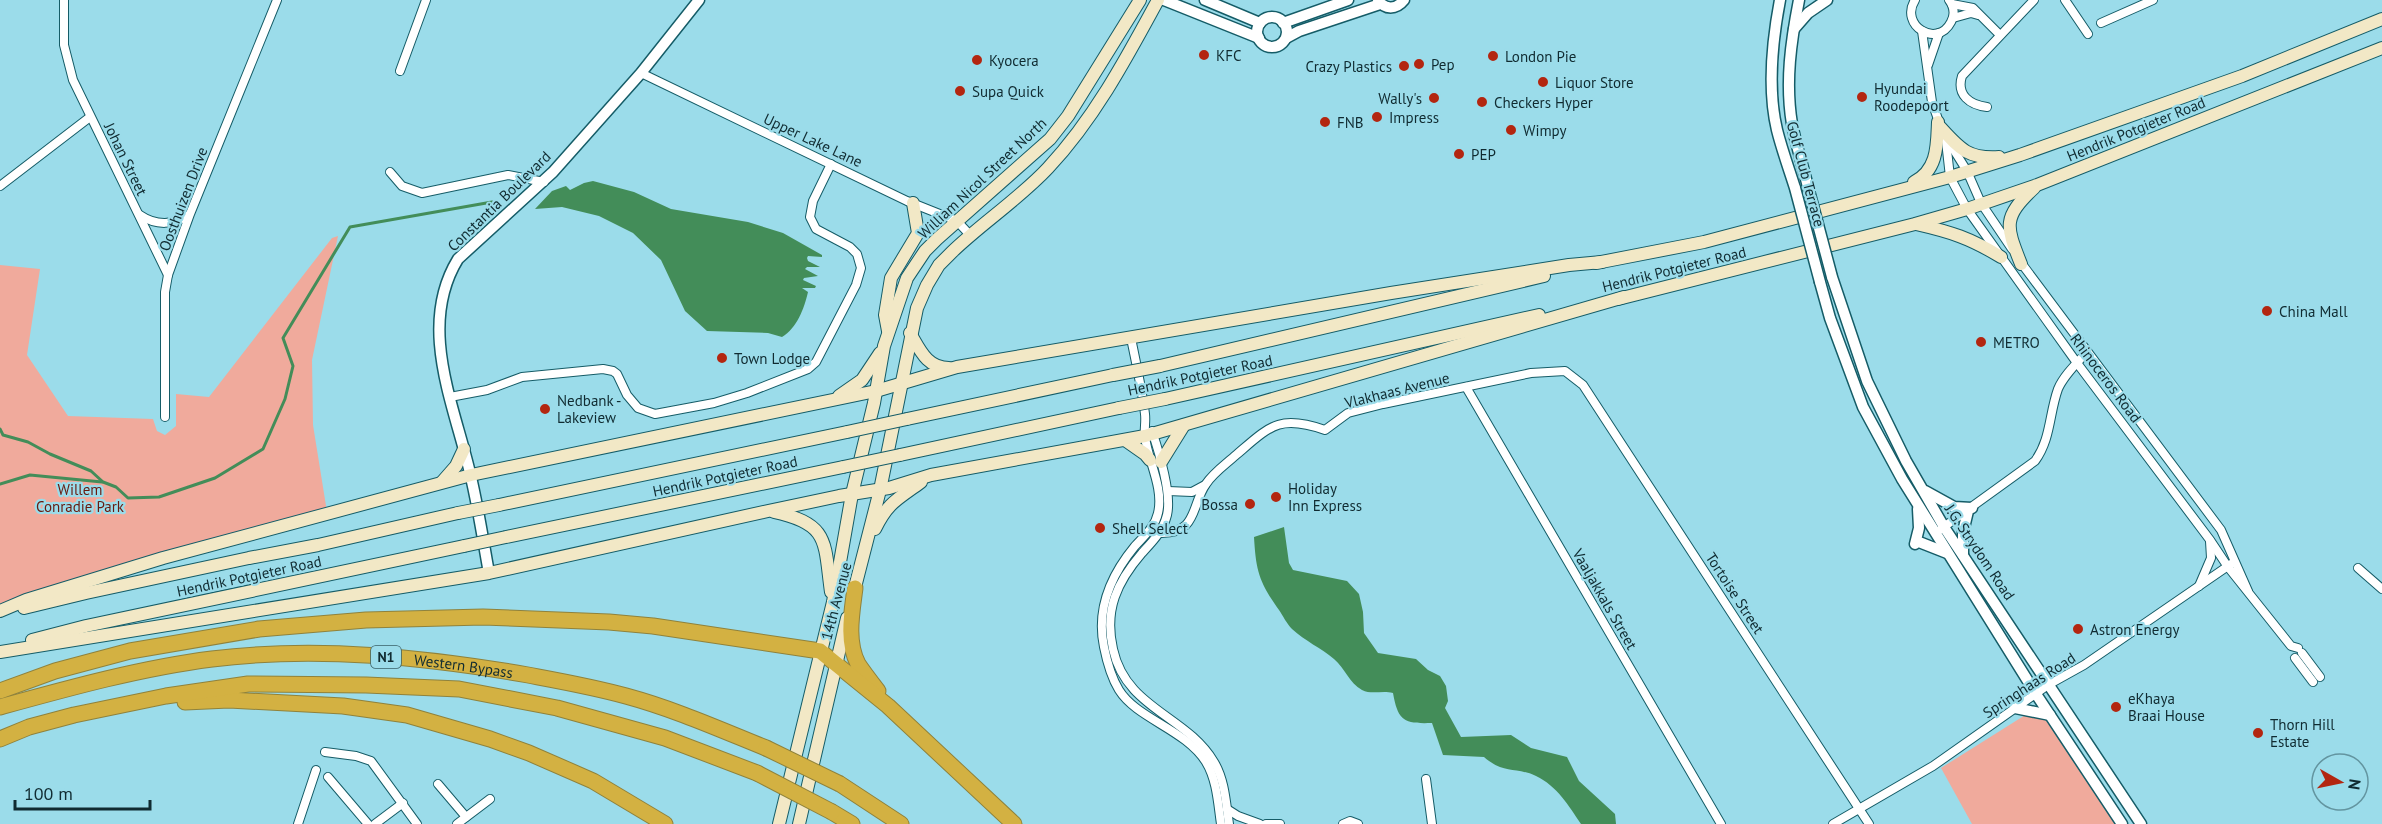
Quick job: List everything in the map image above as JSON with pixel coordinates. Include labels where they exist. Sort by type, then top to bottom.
[{"type":"highway","points":[[855,588],[852,618],[853,650],[858,663],[888,706]]},
{"type":"highway","points":[[0,691],[83,663],[159,645],[259,629],[366,620],[483,617],[609,622],[675,629],[820,651],[888,706],[1014,824]]},
{"type":"highway","name":"Western Bypass","points":[[0,708],[164,667],[212,659],[314,653],[470,665],[624,695],[673,710],[766,748],[840,784],[901,824]]},
{"type":"highway","name":"Western Bypass","points":[[0,739],[29,727],[74,715],[178,694],[248,684],[366,684],[459,690],[557,708],[665,738],[757,773],[852,824]]},
{"type":"highway","points":[[0,746],[52,729],[142,708],[194,701],[275,702],[375,709],[407,715],[529,753],[593,781],[665,824]]},
{"type":"main road","name":"William Nicol Street North","points":[[876,391],[888,332],[915,264],[925,251],[957,221],[1050,140],[1068,116],[1140,0]]},
{"type":"main road","points":[[900,385],[910,333],[927,285],[939,265],[970,235],[1046,170],[1074,139],[1109,87],[1158,0]]},
{"type":"main road","name":"Hendrik Potgieter Road","points":[[0,613],[97,590],[318,546],[458,513],[1160,366],[1602,262],[1704,242],[1950,177],[2020,155],[2242,76],[2382,19]]},
{"type":"main road","name":"Hendrik Potgieter Road","points":[[0,650],[86,626],[1165,399],[1422,340],[1624,297],[1915,224],[2037,185],[2382,48]]},
{"type":"main road","points":[[1941,128],[1958,146],[1974,156],[1988,158],[2020,155]]},
{"type":"main road","points":[[1900,189],[1923,178],[1933,164],[1941,128]]},
{"type":"main road","points":[[2022,264],[2010,239],[2009,224],[2019,201],[2037,185]]},
{"type":"main road","points":[[888,332],[885,315],[891,278],[918,233],[913,203]]},
{"type":"main road","points":[[1915,224],[1957,233],[2001,257]]},
{"type":"main road","points":[[0,613],[26,600],[163,558],[471,475],[876,391],[957,367],[1392,292],[1602,262]]},
{"type":"main road","points":[[0,650],[489,573],[768,511],[880,490],[931,475],[1149,435],[1624,297]]},
{"type":"main road","points":[[910,333],[930,363],[938,367],[957,367]]},
{"type":"main road","points":[[835,399],[862,380],[884,346]]},
{"type":"main road","name":"14th Avenue","points":[[799,824],[835,663],[880,490],[900,385]]},
{"type":"main road","name":"14th Avenue","points":[[779,824],[832,602],[852,494],[876,391]]},
{"type":"main road","points":[[1125,440],[1155,461],[1184,425]]},
{"type":"main road","points":[[441,483],[456,466],[464,449]]},
{"type":"main road","points":[[865,550],[881,516],[890,504],[931,475]]},
{"type":"main road","points":[[768,511],[797,517],[817,531],[824,546],[832,602]]},
{"type":"street","name":"Johan Street","points":[[64,0],[67,61],[72,80],[168,275]]},
{"type":"street","name":"Oosthuizen Drive","points":[[165,417],[165,292],[168,275],[190,214],[277,0]]},
{"type":"street","points":[[400,71],[426,0]]},
{"type":"street","name":"Constantia Boulevard","points":[[489,573],[471,475],[450,397],[440,343],[439,310],[450,272],[458,259],[544,182],[641,74],[699,0]]},
{"type":"street","points":[[1164,0],[1258,38],[1263,44],[1273,47],[1308,28],[1379,2],[1384,7],[1395,7],[1404,0]]},
{"type":"street","points":[[1205,0],[1260,23]]},
{"type":"street","points":[[1283,23],[1348,0]]},
{"type":"street","name":"Golf Club Terrace","points":[[1780,0],[1772,55],[1773,105],[1777,131],[1820,282]]},
{"type":"street","name":"Golf Club Terrace","points":[[1799,0],[1790,54],[1789,98],[1792,125],[1832,277]]},
{"type":"street","points":[[1794,29],[1808,13],[1827,0]]},
{"type":"street","points":[[1915,0],[1911,18],[1922,31],[1932,34],[1939,33],[1950,25],[1953,18],[1951,2],[1972,8],[2000,35]]},
{"type":"street","points":[[1987,107],[1971,103],[1962,96],[1961,81],[1966,71],[2034,0]]},
{"type":"street","points":[[2065,0],[2088,34]]},
{"type":"street","points":[[2101,23],[2141,2],[2153,0]]},
{"type":"street","points":[[1953,18],[1971,13],[1978,15]]},
{"type":"street","points":[[1258,38],[1260,23],[1269,18],[1283,23],[1287,33],[1286,38]]},
{"type":"street","points":[[1922,31],[1932,102],[1941,128],[1950,177]]},
{"type":"street","points":[[1927,68],[1939,33]]},
{"type":"street","name":"Upper Lake Lane","points":[[641,74],[913,203],[957,221],[970,235]]},
{"type":"street","points":[[0,186],[90,117]]},
{"type":"street","name":"Rhinoceros Road","points":[[1941,128],[1967,171],[1981,203],[2022,264],[2221,530],[2232,564]]},
{"type":"street","points":[[450,397],[487,390],[529,376],[603,369],[617,374],[627,395],[638,408],[655,414],[714,403],[747,393],[807,369],[821,355],[860,276],[860,260],[857,254],[850,247],[816,229],[810,218],[813,201],[831,164]]},
{"type":"street","points":[[390,172],[402,186],[423,192],[508,175],[544,182]]},
{"type":"street","name":"Rhinoceros Road","points":[[1950,177],[1967,209],[2077,363],[2210,540],[2232,564],[2248,591],[2317,679]]},
{"type":"street","name":"Johan Street","points":[[138,213],[145,218],[163,223],[181,220],[190,214]]},
{"type":"street","name":"J.G. Strydom Road","points":[[1832,277],[1867,381],[1881,413],[1922,490],[1944,527],[2140,824]]},
{"type":"street","name":"J.G. Strydom Road","points":[[1820,282],[1830,318],[1863,407],[1917,505],[2036,694],[2122,824]]},
{"type":"street","points":[[1131,338],[1155,461],[1159,497],[1158,512],[1153,526],[1124,559],[1106,593],[1103,644],[1109,670],[1119,691],[1130,703],[1191,744],[1208,765],[1215,787],[1221,824]]},
{"type":"street","points":[[1935,534],[2026,469],[2040,453],[2045,444],[2058,389],[2087,352]]},
{"type":"street","name":"Vlakhaas Avenue","points":[[1229,824],[1221,778],[1209,755],[1194,737],[1138,696],[1128,685],[1117,665],[1112,648],[1110,624],[1114,596],[1131,566],[1160,533],[1176,531],[1192,518],[1205,484],[1254,439],[1269,429],[1297,422],[1325,430],[1348,413],[1383,404],[1559,370],[1576,378]]},
{"type":"street","name":"Tortoise Street","points":[[1576,378],[1590,395],[1869,824]]},
{"type":"street","name":"Vaaljakkals Street","points":[[1466,387],[1721,824]]},
{"type":"street","points":[[1153,526],[1160,533],[1167,517],[1168,491],[1155,461]]},
{"type":"street","points":[[1168,491],[1192,492],[1205,484]]},
{"type":"street","points":[[1922,490],[1950,506],[1970,509]]},
{"type":"street","points":[[1917,505],[1919,528],[1917,543],[1947,554]]},
{"type":"street","points":[[1963,555],[1963,531],[1970,509]]},
{"type":"street","points":[[2199,586],[2211,558],[2210,540]]},
{"type":"street","name":"Springhaas Road","points":[[1833,824],[1933,766],[2048,685],[2084,665],[2232,564]]},
{"type":"street","points":[[2358,568],[2382,589]]},
{"type":"street","points":[[2015,708],[2050,715]]},
{"type":"street","points":[[325,752],[356,756],[371,761],[417,824]]},
{"type":"street","points":[[298,824],[316,770]]},
{"type":"street","points":[[328,777],[368,824]]},
{"type":"street","points":[[1426,778],[1432,824]]},
{"type":"street","points":[[438,784],[466,817]]},
{"type":"street","points":[[457,824],[490,799]]},
{"type":"street","points":[[375,824],[403,803]]},
{"type":"street","points":[[1227,809],[1238,816],[1260,824]]},
{"type":"street","points":[[1343,824],[1350,821],[1358,824]]},
{"type":"street","points":[[1266,824],[1280,824]]},
{"type":"green space","name":"Willem Conradie Park","points":[[338,236],[312,360],[313,425],[327,512],[254,530],[0,604],[0,265],[40,269],[27,355],[68,416],[153,419],[157,431],[165,435],[176,426],[176,394],[209,397],[332,238]]},
{"type":"green space","points":[[2038,707],[2119,824],[1972,824],[1941,768]]},
{"type":"shaded area","points":[[593,181],[634,192],[671,209],[748,222],[783,233],[822,255],[822,257],[808,256],[807,258],[808,261],[820,267],[807,267],[805,269],[818,276],[803,280],[816,286],[815,288],[802,288],[808,292],[802,311],[792,329],[782,337],[768,333],[707,331],[685,311],[661,260],[633,233],[599,216],[562,207],[535,209],[552,191],[566,186],[570,190]]},
{"type":"shaded area","points":[[1284,527],[1289,563],[1293,570],[1347,581],[1359,594],[1364,633],[1378,653],[1416,659],[1428,670],[1440,676],[1446,686],[1448,701],[1445,708],[1461,737],[1511,735],[1531,748],[1567,757],[1579,781],[1615,814],[1616,824],[1581,824],[1556,791],[1536,776],[1498,766],[1484,757],[1443,755],[1432,723],[1415,723],[1404,719],[1397,710],[1393,693],[1362,690],[1334,659],[1292,629],[1263,584],[1258,568],[1254,537]]},
{"type":"waterway","points":[[0,429],[3,435],[28,442],[91,471],[103,482],[116,487],[128,498],[159,497],[215,478],[263,449],[285,399],[293,366],[283,338],[350,227],[492,202]]},
{"type":"waterway","points":[[0,484],[30,475],[102,482]]},
{"type":"place","name":"KFC","points":[[1204,55]]},
{"type":"place","name":"London Pie","points":[[1493,56]]},
{"type":"place","name":"Kyocera","points":[[977,60]]},
{"type":"place","name":"Pep","points":[[1419,64]]},
{"type":"place","name":"Crazy Plastics","points":[[1404,66]]},
{"type":"place","name":"Liquor Store","points":[[1543,82]]},
{"type":"place","name":"Supa Quick","points":[[960,91]]},
{"type":"place","name":"Hyundai Roodepoort","points":[[1862,97]]},
{"type":"place","name":"Wally's","points":[[1434,98]]},
{"type":"place","name":"Checkers Hyper","points":[[1482,102]]},
{"type":"place","name":"Impress","points":[[1377,117]]},
{"type":"place","name":"FNB","points":[[1325,122]]},
{"type":"place","name":"Wimpy","points":[[1511,130]]},
{"type":"place","name":"PEP","points":[[1459,154]]},
{"type":"place","name":"China Mall","points":[[2267,311]]},
{"type":"place","name":"METRO","points":[[1981,342]]},
{"type":"place","name":"Town Lodge","points":[[722,358]]},
{"type":"place","name":"Nedbank - Lakeview","points":[[545,409]]},
{"type":"place","name":"Holiday Inn Express","points":[[1276,497]]},
{"type":"place","name":"Bossa","points":[[1250,504]]},
{"type":"place","name":"Shell Select","points":[[1100,528]]},
{"type":"place","name":"Astron Energy","points":[[2078,629]]},
{"type":"place","name":"eKhaya Braai House","points":[[2116,707]]},
{"type":"place","name":"Thorn Hill Estate","points":[[2258,733]]}]
